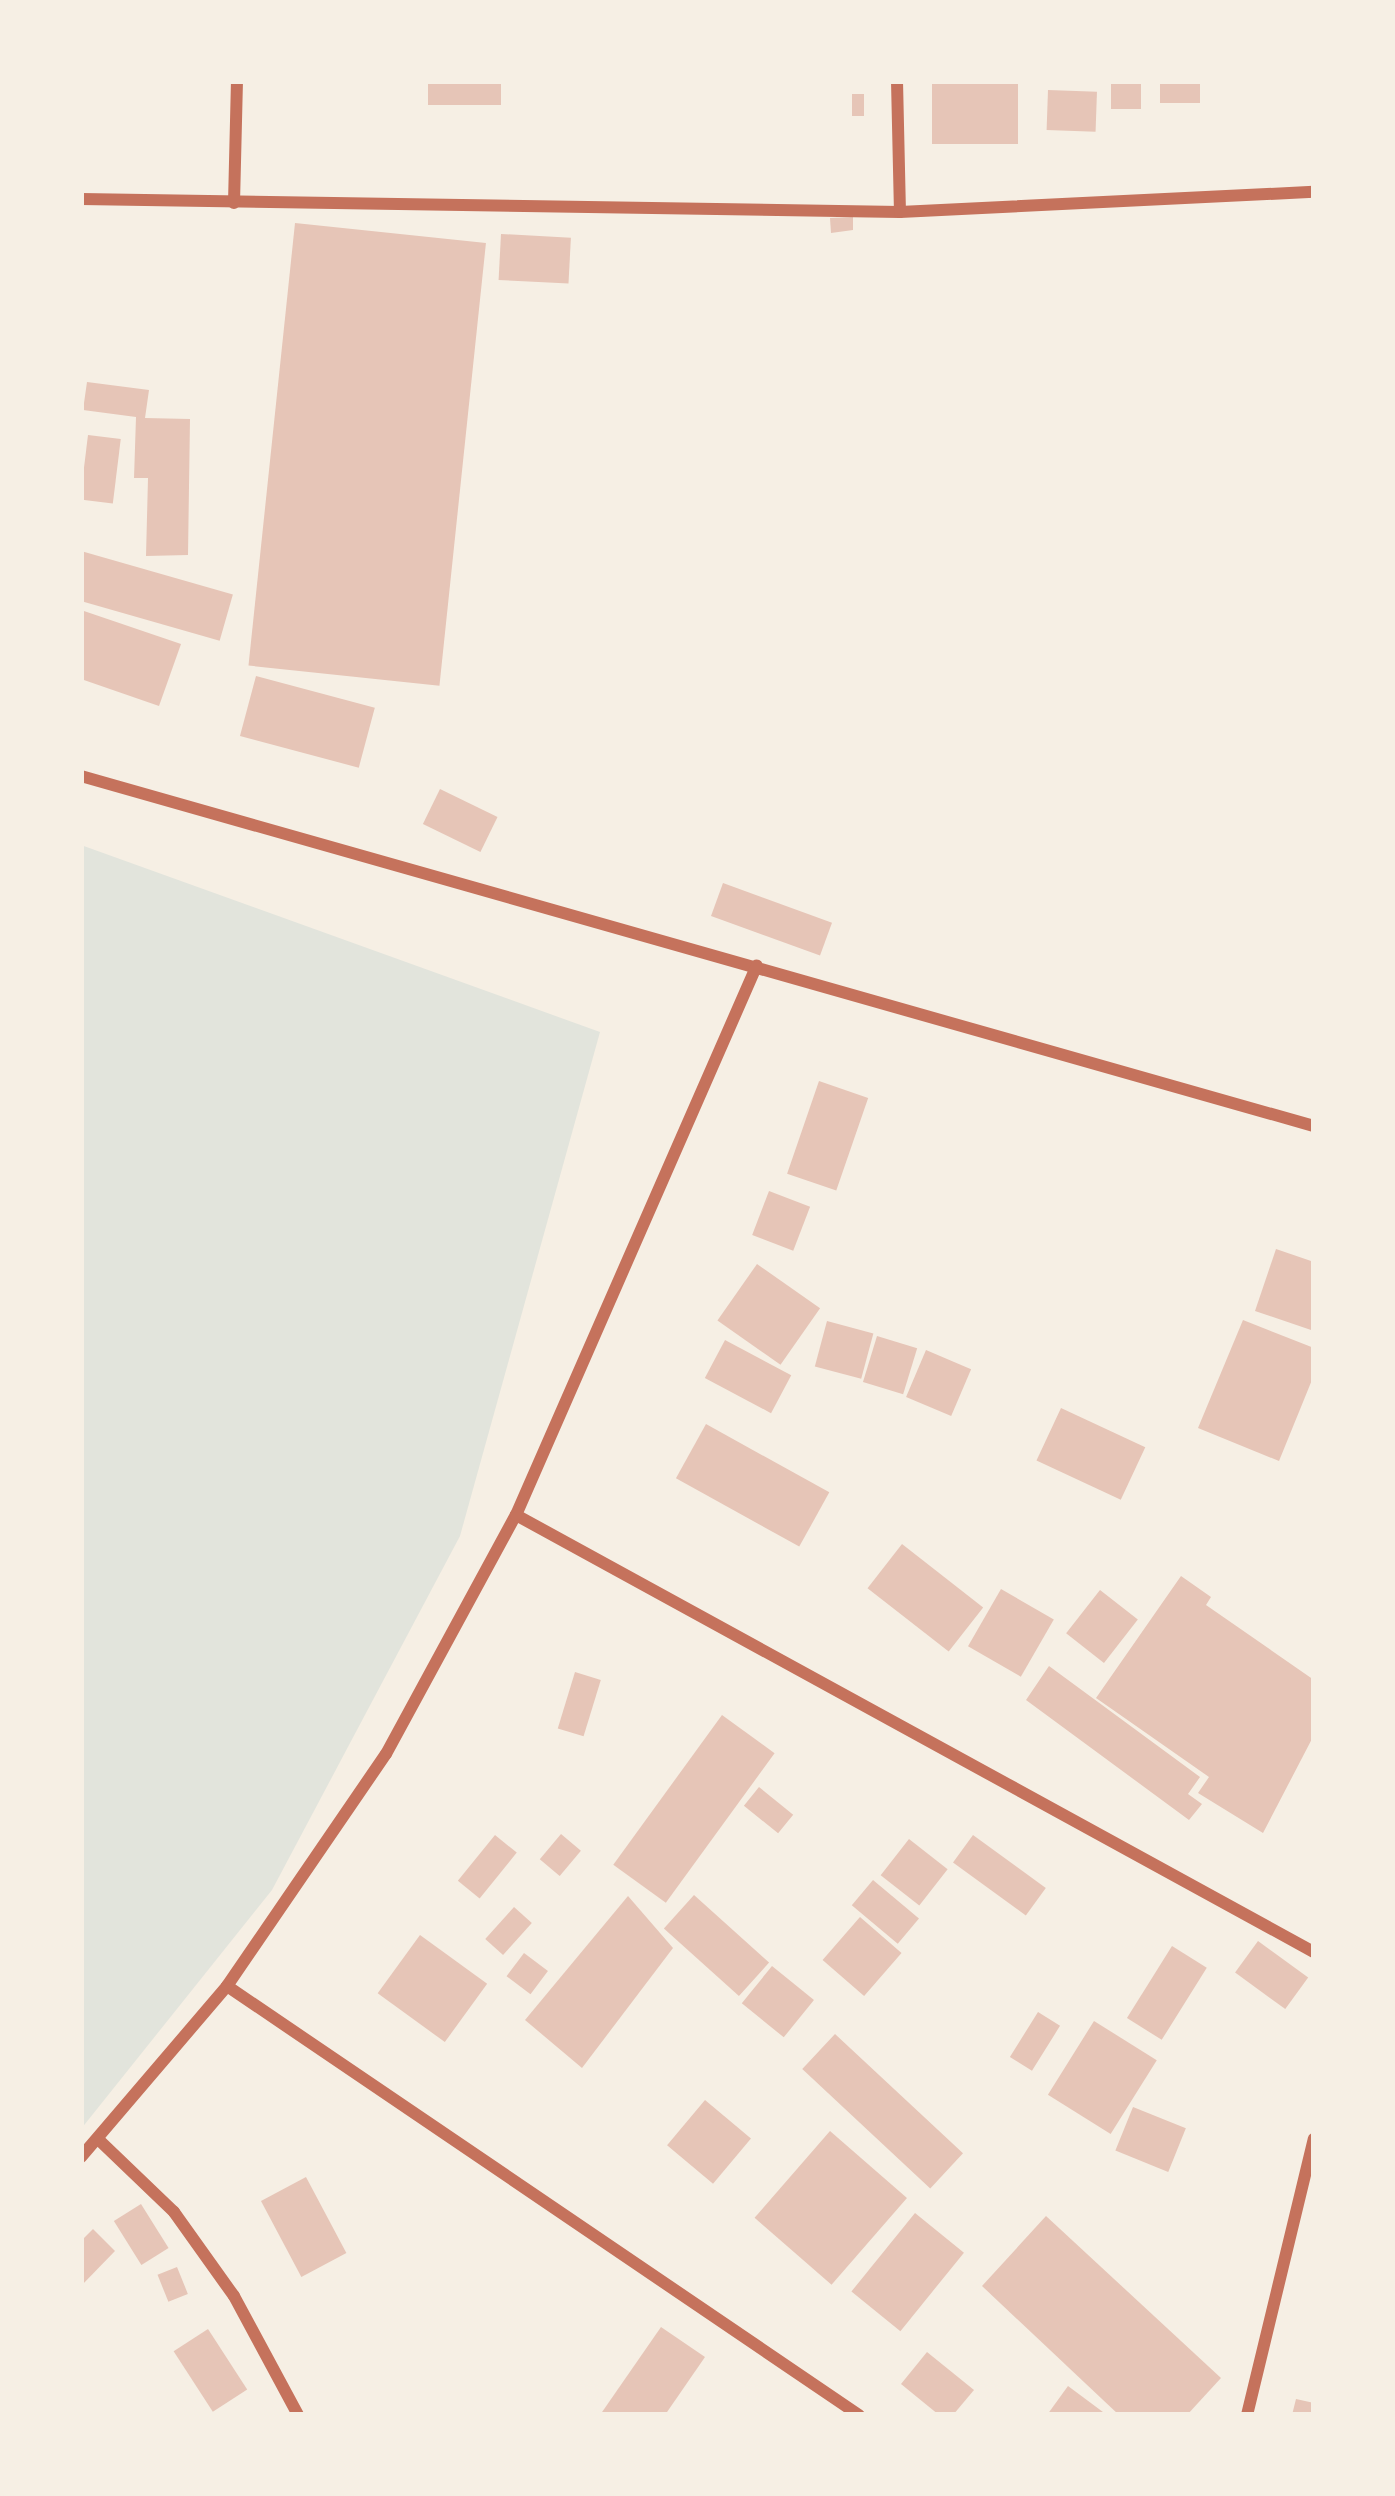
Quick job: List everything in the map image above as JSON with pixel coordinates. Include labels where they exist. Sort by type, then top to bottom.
[{"type":"street","points":[[234,203],[237,81]]},
{"type":"street","points":[[897,81],[900,212]]},
{"type":"street","points":[[81,199],[900,212],[1314,192]]},
{"type":"street","points":[[81,776],[1314,1126]]},
{"type":"street","points":[[81,2157],[226,1986],[386,1754],[516,1515],[757,965]]},
{"type":"street","points":[[516,1515],[1314,1952]]},
{"type":"street","points":[[226,1986],[859,2415]]},
{"type":"street","points":[[1247,2415],[1314,2139]]},
{"type":"street","points":[[99,2140],[174,2212],[234,2296],[298,2415]]},
{"type":"shaded area","points":[[81,845],[600,1032],[460,1536],[272,1890],[81,2129]]},
{"type":"building","points":[[428,81],[501,81],[501,105],[428,105]]},
{"type":"building","points":[[932,81],[1018,81],[1018,144],[932,144]]},
{"type":"building","points":[[1111,81],[1141,81],[1141,109],[1111,109]]},
{"type":"building","points":[[1160,81],[1200,81],[1200,103],[1160,103]]},
{"type":"building","points":[[1048,90],[1097,92],[1096,132],[1047,130]]},
{"type":"building","points":[[852,94],[864,94],[864,116],[852,116]]},
{"type":"building","points":[[853,217],[853,230],[831,233],[830,218]]},
{"type":"building","points":[[295,223],[486,243],[439,686],[248,666]]},
{"type":"building","points":[[501,234],[571,238],[568,284],[499,280]]},
{"type":"building","points":[[87,382],[149,390],[145,418],[190,419],[188,555],[146,556],[148,478],[134,478],[136,417],[83,410]]},
{"type":"building","points":[[88,435],[121,439],[113,504],[81,500]]},
{"type":"building","points":[[81,551],[233,595],[220,641],[81,601]]},
{"type":"building","points":[[81,610],[181,644],[159,706],[81,679]]},
{"type":"building","points":[[256,676],[375,708],[359,768],[240,736]]},
{"type":"building","points":[[440,789],[498,817],[480,852],[423,824]]},
{"type":"building","points":[[723,883],[832,923],[820,956],[711,916]]},
{"type":"building","points":[[819,1081],[868,1098],[836,1191],[787,1174]]},
{"type":"building","points":[[769,1191],[810,1207],[793,1251],[752,1235]]},
{"type":"building","points":[[1276,1249],[1314,1262],[1314,1331],[1255,1311]]},
{"type":"building","points":[[757,1264],[820,1308],[780,1365],[717,1321]]},
{"type":"building","points":[[1243,1320],[1314,1348],[1314,1375],[1279,1461],[1198,1428]]},
{"type":"building","points":[[827,1321],[873,1333],[861,1379],[815,1366]]},
{"type":"building","points":[[877,1336],[917,1348],[903,1394],[863,1382]]},
{"type":"building","points":[[725,1340],[791,1375],[771,1413],[705,1378]]},
{"type":"building","points":[[926,1350],[971,1369],[951,1416],[906,1397]]},
{"type":"building","points":[[1061,1408],[1145,1447],[1121,1500],[1036,1461]]},
{"type":"building","points":[[706,1424],[829,1492],[799,1547],[676,1478]]},
{"type":"building","points":[[902,1544],[983,1607],[949,1652],[868,1588]]},
{"type":"building","points":[[1181,1576],[1211,1597],[1206,1605],[1314,1680],[1314,1735],[1263,1833],[1198,1793],[1209,1777],[1096,1698]]},
{"type":"building","points":[[1001,1589],[1054,1620],[1021,1677],[968,1646]]},
{"type":"building","points":[[1100,1590],[1138,1620],[1104,1663],[1066,1633]]},
{"type":"building","points":[[1049,1666],[1200,1777],[1188,1794],[1202,1804],[1189,1820],[1026,1700]]},
{"type":"building","points":[[575,1672],[601,1680],[584,1736],[558,1728]]},
{"type":"building","points":[[722,1715],[775,1753],[666,1903],[613,1865]]},
{"type":"building","points":[[759,1787],[793,1815],[778,1833],[744,1806]]},
{"type":"building","points":[[561,1834],[581,1851],[560,1876],[540,1859]]},
{"type":"building","points":[[495,1835],[517,1853],[480,1898],[458,1881]]},
{"type":"building","points":[[973,1835],[1046,1888],[1026,1915],[953,1863]]},
{"type":"building","points":[[909,1839],[948,1869],[919,1905],[881,1875]]},
{"type":"building","points":[[873,1880],[919,1919],[898,1944],[852,1905]]},
{"type":"building","points":[[694,1895],[769,1963],[739,1996],[664,1928]]},
{"type":"building","points":[[628,1896],[673,1948],[582,2068],[525,2020]]},
{"type":"building","points":[[514,1907],[532,1923],[503,1955],[485,1939]]},
{"type":"building","points":[[860,1917],[902,1953],[864,1996],[823,1960]]},
{"type":"building","points":[[420,1935],[487,1984],[445,2042],[378,1993]]},
{"type":"building","points":[[1258,1941],[1308,1977],[1285,2009],[1235,1973]]},
{"type":"building","points":[[1172,1946],[1207,1968],[1162,2040],[1127,2018]]},
{"type":"building","points":[[524,1953],[548,1971],[531,1994],[507,1976]]},
{"type":"building","points":[[772,1966],[814,2000],[784,2037],[742,2003]]},
{"type":"building","points":[[1038,2012],[1060,2026],[1032,2071],[1010,2057]]},
{"type":"building","points":[[1094,2021],[1157,2060],[1111,2134],[1048,2095]]},
{"type":"building","points":[[835,2034],[963,2153],[930,2188],[802,2069]]},
{"type":"building","points":[[705,2100],[751,2139],[713,2184],[667,2145]]},
{"type":"building","points":[[1133,2107],[1186,2128],[1168,2172],[1115,2151]]},
{"type":"building","points":[[830,2131],[907,2198],[832,2285],[755,2218]]},
{"type":"building","points":[[306,2177],[346,2253],[301,2277],[261,2201]]},
{"type":"building","points":[[141,2204],[169,2248],[141,2265],[114,2221]]},
{"type":"building","points":[[915,2213],[964,2253],[900,2331],[851,2291]]},
{"type":"building","points":[[1046,2216],[1221,2378],[1187,2415],[1119,2415],[982,2286]]},
{"type":"building","points":[[93,2229],[115,2251],[81,2286],[81,2241]]},
{"type":"building","points":[[177,2267],[188,2294],[168,2302],[158,2275]]},
{"type":"building","points":[[661,2327],[705,2357],[665,2415],[600,2415]]},
{"type":"building","points":[[208,2329],[247,2389],[213,2412],[174,2351]]},
{"type":"building","points":[[927,2352],[974,2390],[953,2415],[939,2415],[901,2384]]},
{"type":"building","points":[[1068,2386],[1107,2415],[1047,2415]]},
{"type":"building","points":[[1296,2399],[1314,2403],[1314,2415],[1292,2415]]}]
